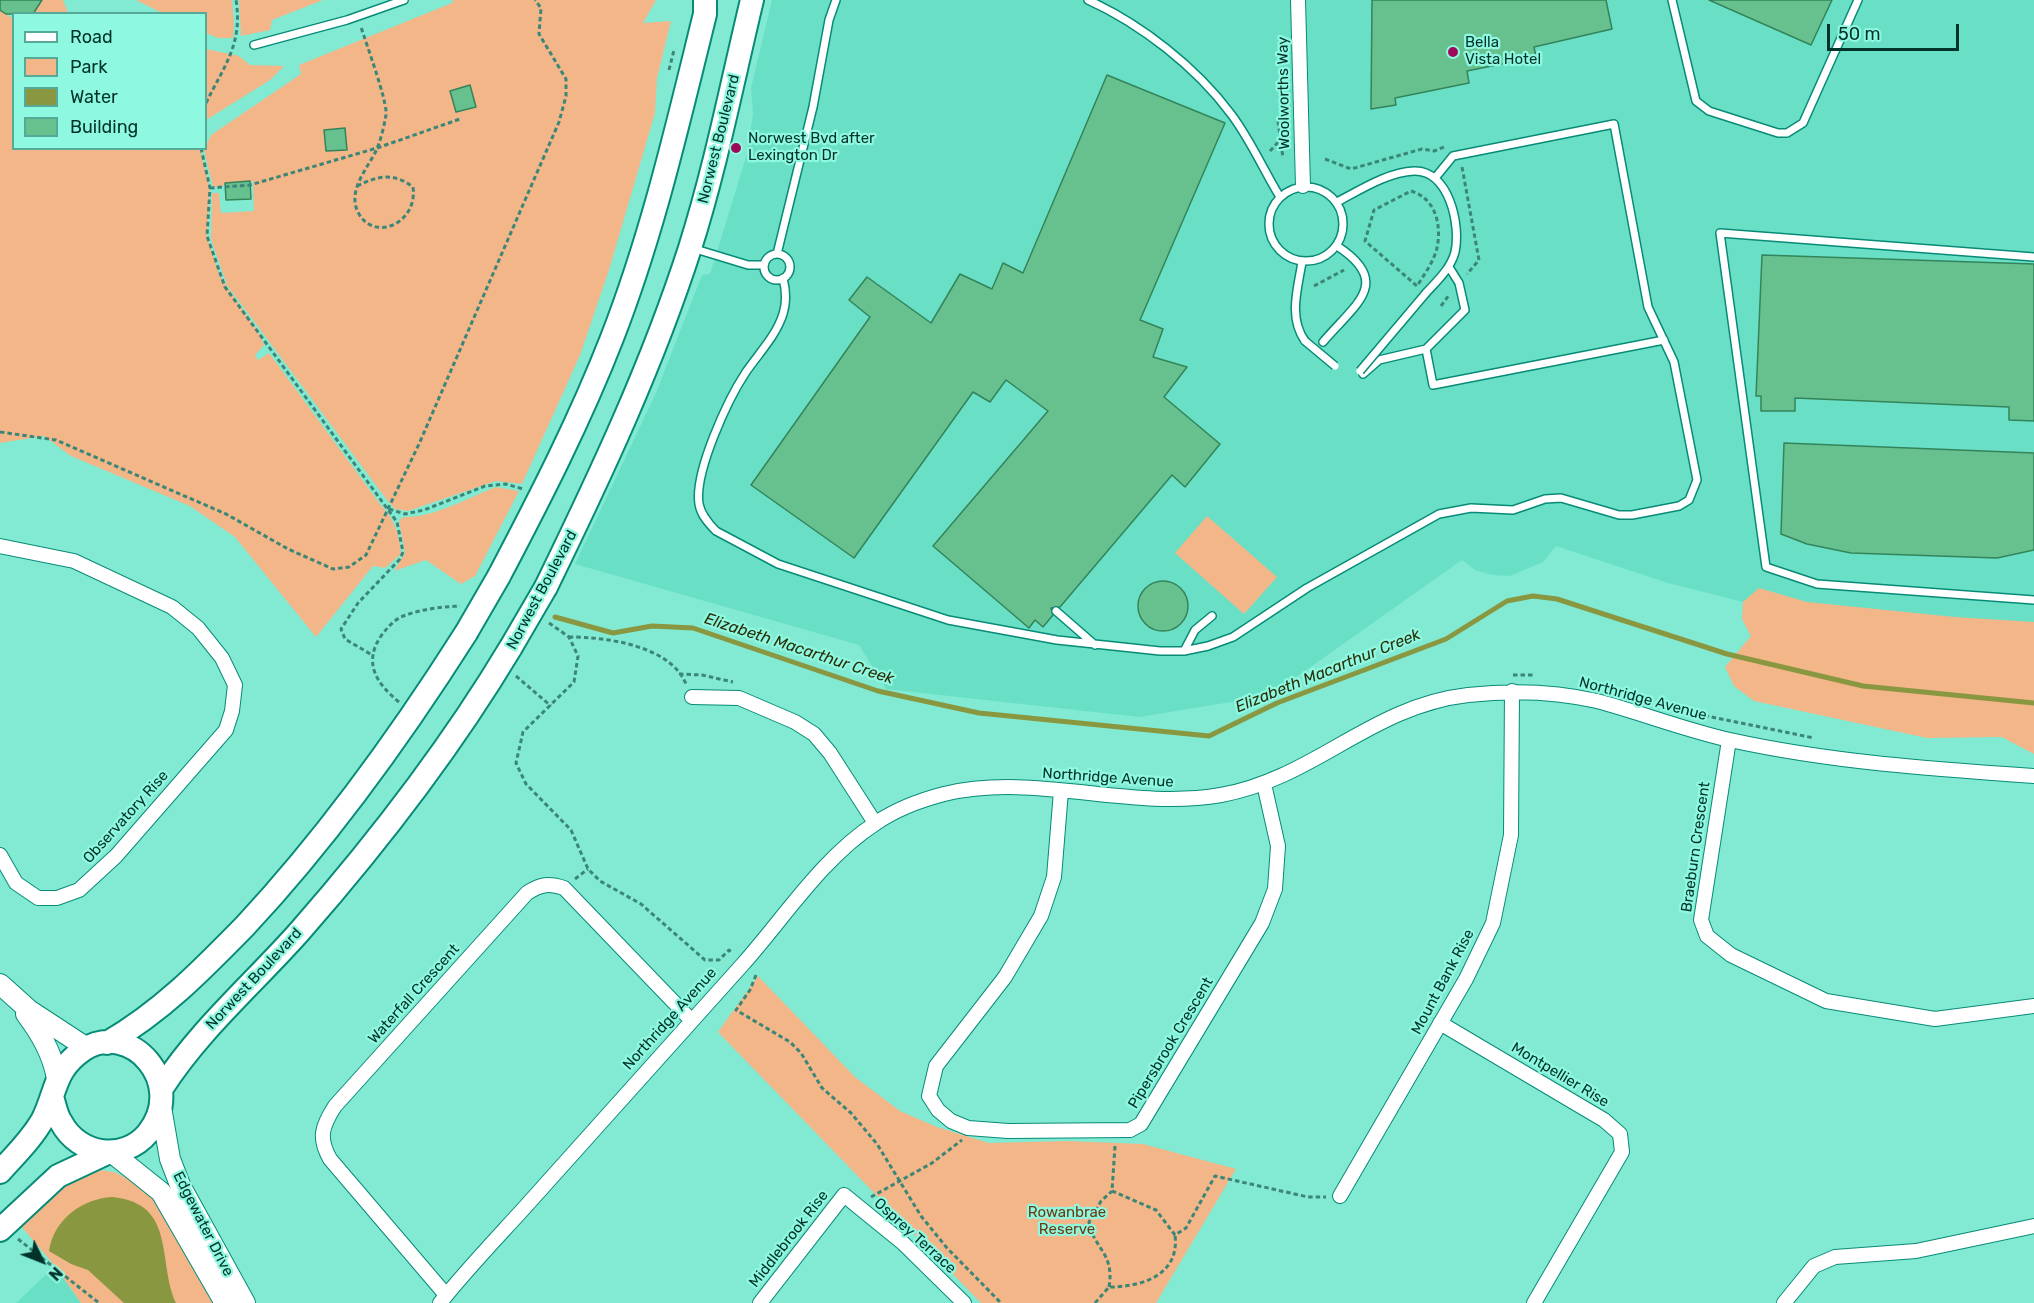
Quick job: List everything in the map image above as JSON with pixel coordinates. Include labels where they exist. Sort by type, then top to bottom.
[{"type":"main road","points":[[0,1172],[35,1132],[54,1087],[69,1060],[133,1028],[170,1000],[285,883],[372,775],[466,633],[499,576],[580,416],[613,336],[668,162],[705,14],[705,0]]},
{"type":"main road","name":"Norwest Boulevard","points":[[162,1098],[183,1056],[290,942],[404,807],[506,655],[546,587],[620,432],[651,357],[690,247],[727,118],[752,0]]},
{"type":"main road","points":[[54,1087],[61,1123],[72,1137],[87,1147],[109,1152],[122,1151],[142,1139],[156,1122],[162,1098],[153,1065],[139,1052],[126,1046],[97,1046]]},
{"type":"main road","points":[[2,1227],[58,1176],[109,1152]]},
{"type":"street","name":"Woolworths Way","points":[[1298,0],[1303,186]]},
{"type":"street","name":"Observatory Rise","points":[[0,546],[74,561],[172,607],[198,628],[222,658],[235,685],[232,711],[226,730],[116,856],[79,890],[57,898],[38,898],[16,883],[0,855]]},
{"type":"street","name":"Northridge Avenue","points":[[443,1299],[744,963],[795,901],[844,850],[875,823],[910,806],[943,795],[972,790],[1016,788],[1178,800],[1222,795],[1264,784],[1295,771],[1379,721],[1424,703],[1464,695],[1512,691],[1547,692],[1594,700],[1728,740],[1903,767],[2034,776]]},
{"type":"street","name":"Mount Bank Rise","points":[[1340,1196],[1440,1023],[1493,923],[1511,835],[1512,691]]},
{"type":"street","points":[[692,697],[740,698],[795,722],[814,735],[830,753],[875,823]]},
{"type":"street","name":"Braeburn Crescent","points":[[1728,740],[1701,920],[1707,936],[1731,955],[1783,982],[1835,1003],[1935,1019],[2034,1006]]},
{"type":"street","name":"Pipersbrook Crescent","points":[[1061,791],[1054,877],[1041,916],[1005,977],[936,1066],[930,1096],[944,1115],[968,1128],[1008,1131],[1130,1130],[1142,1124],[1262,923],[1275,889],[1278,846],[1264,784]]},
{"type":"street","name":"Waterfall Crescent","points":[[443,1299],[330,1160],[322,1145],[321,1131],[335,1106],[527,893],[538,886],[551,884],[564,888],[691,1020]]},
{"type":"street","points":[[3,986],[29,1010],[97,1046]]},
{"type":"street","points":[[3,986],[42,1036],[54,1063],[54,1087]]},
{"type":"street","name":"Montpellier Rise","points":[[1440,1023],[1604,1120],[1620,1134],[1622,1152],[1534,1303]]},
{"type":"street","name":"Edgewater Drive","points":[[162,1098],[171,1160],[180,1185],[245,1303]]},
{"type":"street","name":"Edgewater Drive","points":[[109,1152],[161,1192],[225,1303]]},
{"type":"street","name":"Osprey Terrace","points":[[844,1195],[903,1244],[964,1303]]},
{"type":"street","name":"Middlebrook Rise","points":[[760,1303],[844,1195]]},
{"type":"street","points":[[1784,1303],[1814,1266],[1835,1257],[1916,1251],[2034,1226]]},
{"type":"lane","points":[[254,45],[358,16],[404,0]]},
{"type":"lane","points":[[777,254],[813,107],[829,20],[836,0]]},
{"type":"lane","points":[[1088,0],[1141,31],[1185,65],[1217,97],[1241,129],[1280,197]]},
{"type":"lane","points":[[1672,0],[1696,101],[1709,111],[1778,133],[1787,132],[1803,123],[1858,0]]},
{"type":"lane","points":[[783,278],[786,302],[781,320],[732,396],[709,451],[699,495],[699,503],[707,523],[726,539],[778,564],[948,620],[1035,637],[1095,645],[1184,651],[1233,637],[1307,588],[1438,514],[1471,508],[1513,510],[1545,499],[1561,498],[1619,515],[1632,515],[1679,506],[1689,500],[1697,480],[1674,362],[1654,324],[1648,307],[1614,124],[1454,156],[1435,178]]},
{"type":"lane","points":[[1337,202],[1394,175],[1415,171],[1435,178],[1448,194],[1456,240],[1449,267],[1362,372],[1379,360],[1426,349],[1465,310],[1459,284],[1449,267]]},
{"type":"lane","points":[[1303,186],[1322,189],[1337,202],[1343,224],[1336,246],[1319,258],[1302,261],[1282,253],[1269,232],[1272,207],[1280,197],[1303,186]]},
{"type":"lane","points":[[2034,257],[1720,233],[1766,567],[1817,584],[2034,600]]},
{"type":"lane","points":[[1323,342],[1363,294],[1367,284],[1362,266],[1336,246]]},
{"type":"lane","points":[[690,247],[748,265],[764,265]]},
{"type":"lane","points":[[777,254],[784,256],[789,263],[789,272],[783,278],[771,279],[765,273],[764,265],[768,258],[777,254]]},
{"type":"lane","points":[[1302,261],[1295,318],[1298,331],[1305,341],[1335,366]]},
{"type":"lane","points":[[1426,349],[1434,385],[1664,340]]},
{"type":"lane","points":[[1056,612],[1095,645]]},
{"type":"lane","points":[[1184,651],[1195,630],[1212,616]]},
{"type":"path","points":[[207,101],[231,55],[237,37],[236,0]]},
{"type":"path","points":[[0,432],[56,440],[226,514],[288,549],[333,569],[349,567],[366,555],[419,444],[559,122],[566,96],[566,80],[539,34],[541,8],[535,0]]},
{"type":"path","points":[[357,186],[378,176],[404,180],[413,187],[415,200],[410,213],[398,223],[382,228],[369,224],[359,215],[355,200],[357,186],[377,148],[386,112],[358,16]]},
{"type":"path","points":[[210,188],[250,185],[377,148],[460,119]]},
{"type":"path","points":[[1278,121],[1283,158]]},
{"type":"path","points":[[1270,151],[1281,139]]},
{"type":"path","points":[[1325,159],[1351,169],[1422,149],[1434,151],[1444,147]]},
{"type":"path","points":[[201,150],[210,188],[207,236],[225,287],[397,522],[403,552],[396,564],[358,603],[341,629],[345,639],[372,655]]},
{"type":"path","points":[[1410,191],[1422,194],[1433,206],[1437,219],[1437,248],[1417,286],[1365,241],[1374,210],[1397,197],[1410,191]]},
{"type":"path","points":[[1314,286],[1344,270]]},
{"type":"path","points":[[387,508],[405,514],[424,510],[485,486],[506,484],[528,490]]},
{"type":"path","points":[[400,703],[377,680],[372,668],[372,655],[376,643],[393,622],[429,608],[463,606]]},
{"type":"path","points":[[545,621],[568,637],[578,656],[574,681],[523,732],[516,763],[526,784],[571,830],[588,869],[600,881],[641,904],[705,960],[718,960],[729,950]]},
{"type":"path","points":[[568,637],[602,637],[636,645],[666,662],[679,674],[692,697]]},
{"type":"path","points":[[506,655],[551,706]]},
{"type":"path","points":[[756,973],[750,990],[736,1010],[790,1042],[801,1053],[822,1088],[851,1113],[877,1144],[898,1182],[947,1248],[1001,1303]]},
{"type":"path","points":[[856,1206],[932,1163],[960,1142],[968,1128]]},
{"type":"path","points":[[1095,1303],[1109,1287],[1112,1275],[1103,1248],[1090,1232],[1089,1222],[1101,1201],[1112,1191],[1115,1157],[1114,1130]]},
{"type":"path","points":[[1175,1235],[1186,1228],[1215,1176],[1308,1197],[1340,1196]]},
{"type":"path","points":[[1109,1287],[1131,1287],[1158,1276],[1170,1263],[1176,1246],[1175,1235],[1156,1210],[1112,1191]]},
{"type":"path","points":[[2,1227],[28,1249],[82,1287],[99,1303]]},
{"type":"shaded area","points":[[772,0],[2034,0],[2034,641],[1743,602],[1668,583],[1556,546],[1543,562],[1510,576],[1492,575],[1475,570],[1462,560],[1295,678],[1262,697],[1139,717],[886,689],[859,645],[575,564],[655,395],[702,275],[710,274],[747,154],[753,114],[751,88]]},
{"type":"shaded area","points":[[55,1266],[81,1303],[16,1303]]},
{"type":"green space","points":[[42,0],[63,0],[68,12],[34,12]]},
{"type":"green space","points":[[136,0],[232,0],[233,38],[218,38],[207,33],[207,12],[160,12]]},
{"type":"green space","points":[[239,0],[323,0],[272,20],[270,30],[241,36]]},
{"type":"green space","points":[[453,0],[656,0],[643,23],[671,21],[657,78],[655,113],[609,270],[580,355],[522,484],[496,481],[408,511],[395,509],[387,500],[227,285],[211,239],[212,193],[219,193],[221,213],[254,211],[253,181],[225,183],[223,186],[213,187],[204,150],[207,150],[211,135],[301,74],[299,65],[452,3]]},
{"type":"green space","points":[[0,10],[12,18],[12,150],[200,150],[210,188],[207,236],[220,276],[259,333],[264,345],[255,355],[258,360],[269,353],[389,515],[398,534],[401,554],[385,568],[373,566],[316,637],[235,537],[190,506],[71,456],[44,436],[0,443]]},
{"type":"green space","points":[[207,49],[239,56],[250,65],[284,66],[270,80],[207,119]]},
{"type":"green space","points":[[496,487],[519,491],[475,576],[461,584],[426,560],[394,571],[405,553],[399,521],[403,517],[438,511]]},
{"type":"green space","points":[[1207,516],[1277,577],[1244,614],[1175,553]]},
{"type":"green space","points":[[1759,588],[1807,602],[1955,617],[2034,622],[2034,754],[2002,737],[1927,738],[1754,701],[1734,686],[1725,667],[1751,636],[1742,619],[1743,602]]},
{"type":"green space","name":"Rowanbrae Reserve","points":[[758,976],[855,1077],[900,1111],[937,1127],[989,1143],[1067,1141],[1143,1144],[1236,1169],[1156,1303],[981,1303],[718,1032]]},
{"type":"green space","points":[[100,1170],[114,1172],[150,1189],[217,1303],[81,1303],[55,1266],[21,1226],[56,1191],[76,1177]]},
{"type":"water","points":[[112,1197],[133,1202],[147,1210],[156,1222],[170,1287],[176,1303],[124,1303],[88,1270],[71,1264],[49,1251],[57,1229],[71,1213],[90,1202]]},
{"type":"building","points":[[0,0],[42,0],[34,12],[6,14],[0,10]]},
{"type":"building","name":"Bella Vista Hotel","points":[[1372,0],[1606,0],[1612,29],[1534,47],[1536,57],[1467,71],[1469,83],[1395,98],[1396,105],[1371,109]]},
{"type":"building","points":[[1709,0],[1832,0],[1811,45]]},
{"type":"building","points":[[1107,75],[1225,123],[1140,320],[1163,329],[1153,357],[1187,367],[1164,397],[1220,444],[1185,487],[1172,475],[1060,607],[1051,608],[1053,615],[1043,627],[1035,620],[1029,628],[933,546],[1048,411],[1006,380],[990,402],[973,392],[854,558],[751,485],[870,317],[849,300],[867,277],[931,323],[960,274],[992,289],[1003,263],[1023,273]]},
{"type":"building","points":[[470,85],[476,107],[456,112],[450,91]]},
{"type":"building","points":[[345,128],[347,150],[326,151],[324,130]]},
{"type":"building","points":[[250,181],[251,199],[226,200],[225,183]]},
{"type":"building","points":[[1762,255],[2034,264],[2034,421],[2009,420],[2009,407],[1795,398],[1795,411],[1761,411],[1761,396],[1756,396]]},
{"type":"building","points":[[1784,443],[2034,453],[2034,550],[1997,558],[1851,553],[1807,544],[1781,534]]},
{"type":"building","points":[[1163,581],[1181,588],[1188,606],[1181,624],[1163,631],[1145,624],[1138,606],[1145,588]]},
{"type":"waterway","name":"Elizabeth Macarthur Creek","points":[[555,617],[613,633],[652,626],[693,628],[878,691],[979,713],[1209,736],[1277,703],[1446,639],[1507,601],[1533,596],[1557,599],[1727,654],[1863,686],[2034,703]]},
{"type":"place","name":"Bella Vista Hotel","points":[[1453,52]]},
{"type":"place","name":"Norwest Bvd after Lexington Dr","points":[[736,148]]}]
